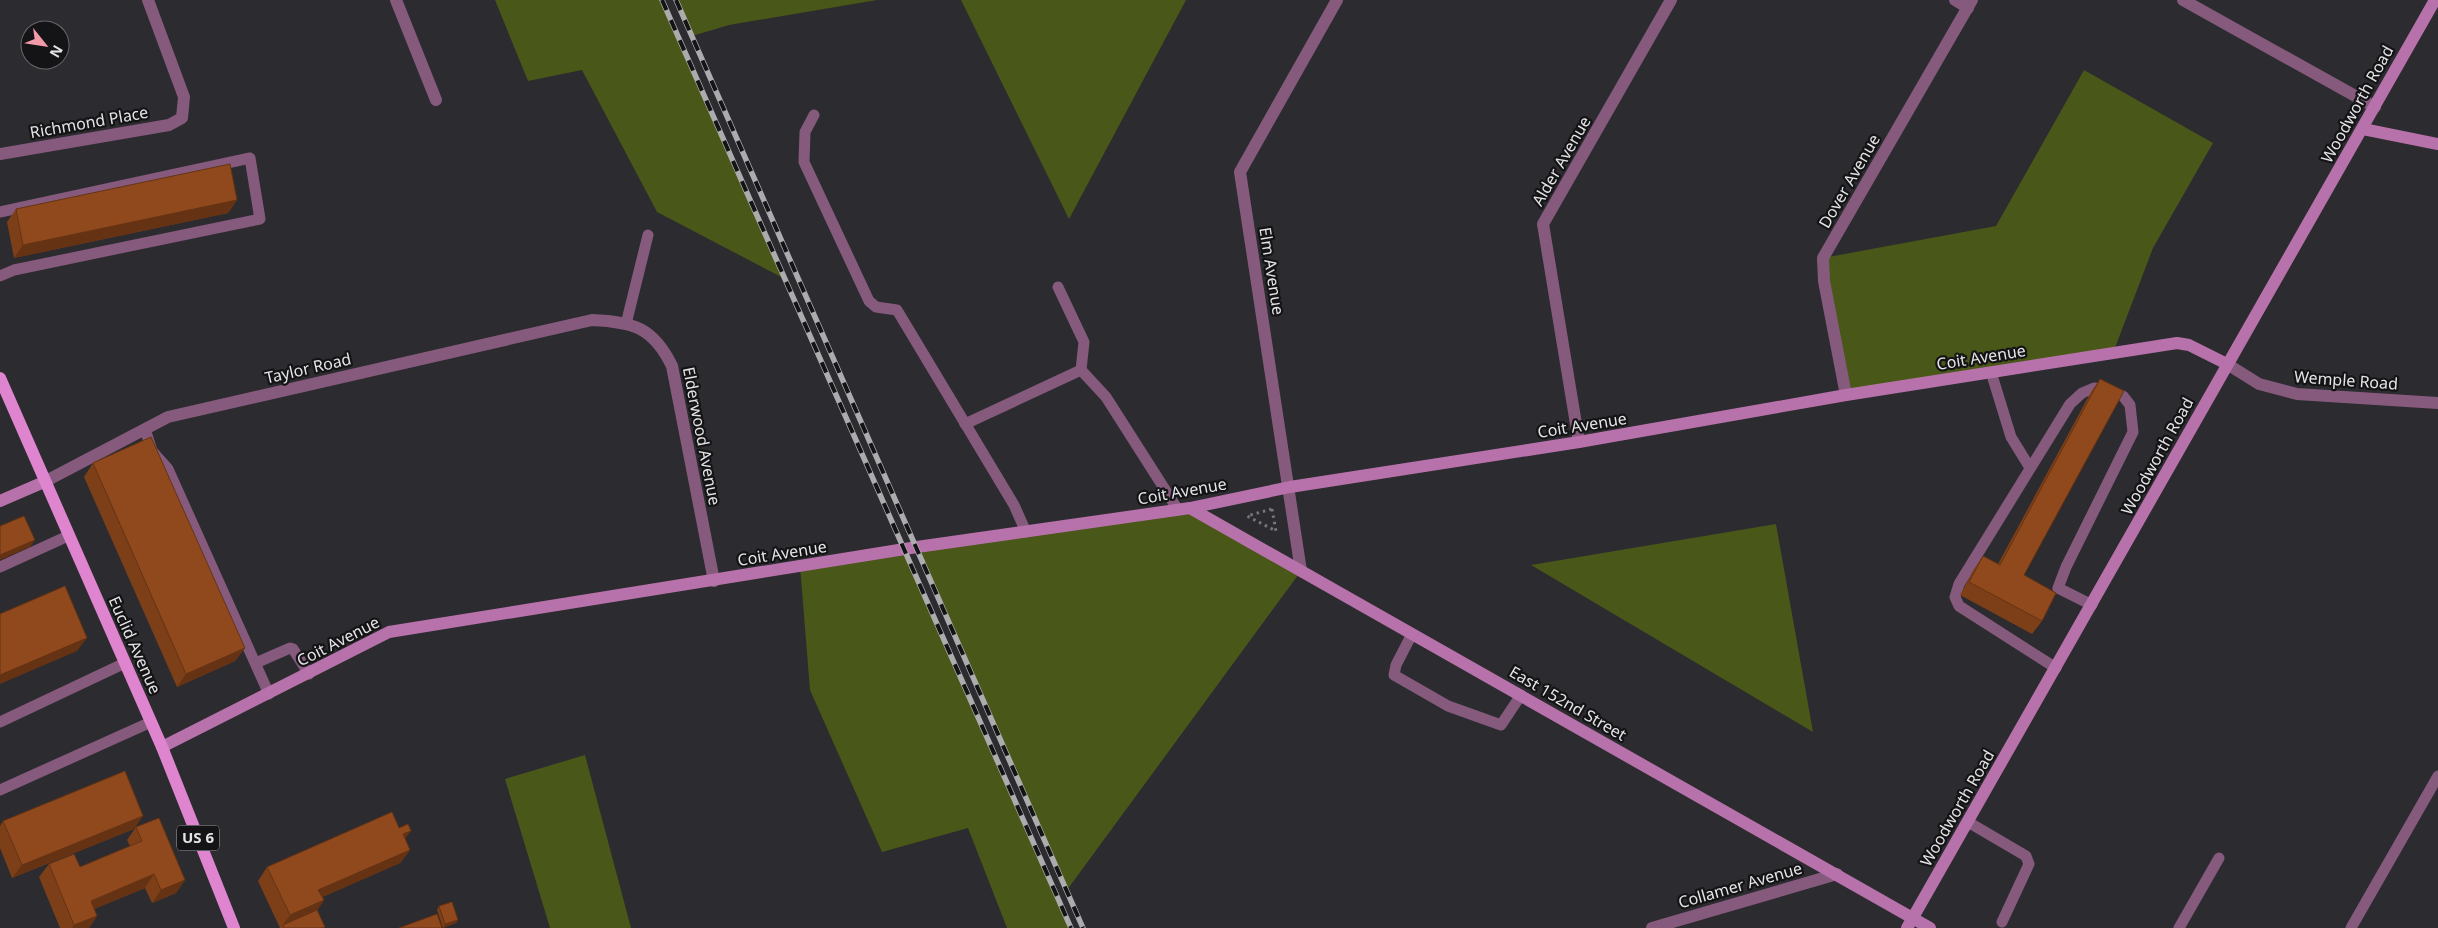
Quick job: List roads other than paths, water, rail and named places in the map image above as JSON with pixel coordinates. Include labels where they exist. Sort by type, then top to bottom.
[{"type":"main road","name":"Euclid Avenue","points":[[0,378],[44,482],[151,722],[233,928]]},
{"type":"street","name":"Richmond Place","points":[[0,154],[169,125],[182,118],[184,97],[148,0]]},
{"type":"street","points":[[396,0],[436,100]]},
{"type":"street","name":"Elm Avenue","points":[[1301,571],[1290,487],[1240,172],[1338,0]]},
{"type":"street","name":"Alder Avenue","points":[[1579,442],[1544,224],[1671,0]]},
{"type":"street","points":[[1954,0],[1970,4]]},
{"type":"street","points":[[2183,0],[2375,106]]},
{"type":"street","name":"Woodworth Road","points":[[1910,923],[2435,0]]},
{"type":"street","name":"Dover Avenue","points":[[1846,396],[1824,281],[1823,258],[1970,4]]},
{"type":"street","points":[[2363,129],[2438,144]]},
{"type":"street","name":"Elderwood Avenue","points":[[592,320],[626,324],[647,332],[658,341],[672,366],[714,580]]},
{"type":"street","name":"Taylor Road","points":[[44,482],[168,417],[592,320]]},
{"type":"street","name":"Coit Avenue","points":[[162,748],[388,632],[714,580],[1184,509],[1290,487],[1579,442],[1846,396],[2177,343],[2189,344],[2227,364]]},
{"type":"street","name":"Wemple Road","points":[[2227,364],[2259,384],[2297,394],[2438,403]]},
{"type":"street","points":[[0,501],[44,482]]},
{"type":"street","name":"East 152nd Street","points":[[1184,509],[1301,571],[1837,874],[1910,923],[1930,928]]},
{"type":"street","name":"Collamer Avenue","points":[[1652,928],[1837,874]]},
{"type":"lane","points":[[814,115],[805,132],[804,162],[869,301],[876,307],[897,310],[1014,505],[1026,532]]},
{"type":"lane","points":[[0,212],[250,158],[260,219],[14,270],[0,276]]},
{"type":"lane","points":[[626,324],[648,234]]},
{"type":"lane","points":[[1058,288],[1084,342],[1081,370],[1106,397],[1184,509]]},
{"type":"lane","points":[[965,424],[1081,370]]},
{"type":"lane","points":[[1991,372],[2011,437],[2030,468]]},
{"type":"lane","points":[[2056,668],[1959,606],[1955,597],[1959,584],[2070,404],[2082,393],[2094,388],[2109,390],[2122,396],[2130,405],[2133,432],[2066,567],[2058,588],[2092,605]]},
{"type":"lane","points":[[145,429],[152,451],[168,469],[269,694]]},
{"type":"lane","points":[[0,567],[68,536]]},
{"type":"lane","points":[[1412,634],[1396,665],[1394,674],[1448,706],[1501,725],[1521,696]]},
{"type":"lane","points":[[256,663],[290,648],[293,649],[309,674]]},
{"type":"lane","points":[[0,722],[125,663]]},
{"type":"lane","points":[[0,790],[151,722]]},
{"type":"lane","points":[[2351,928],[2438,776]]},
{"type":"lane","points":[[1968,822],[2026,856],[2029,864],[2002,922]]},
{"type":"lane","points":[[2179,928],[2219,858]]},
{"type":"railway","points":[[662,0],[1071,928]]},
{"type":"railway","points":[[676,0],[1083,928]]}]
